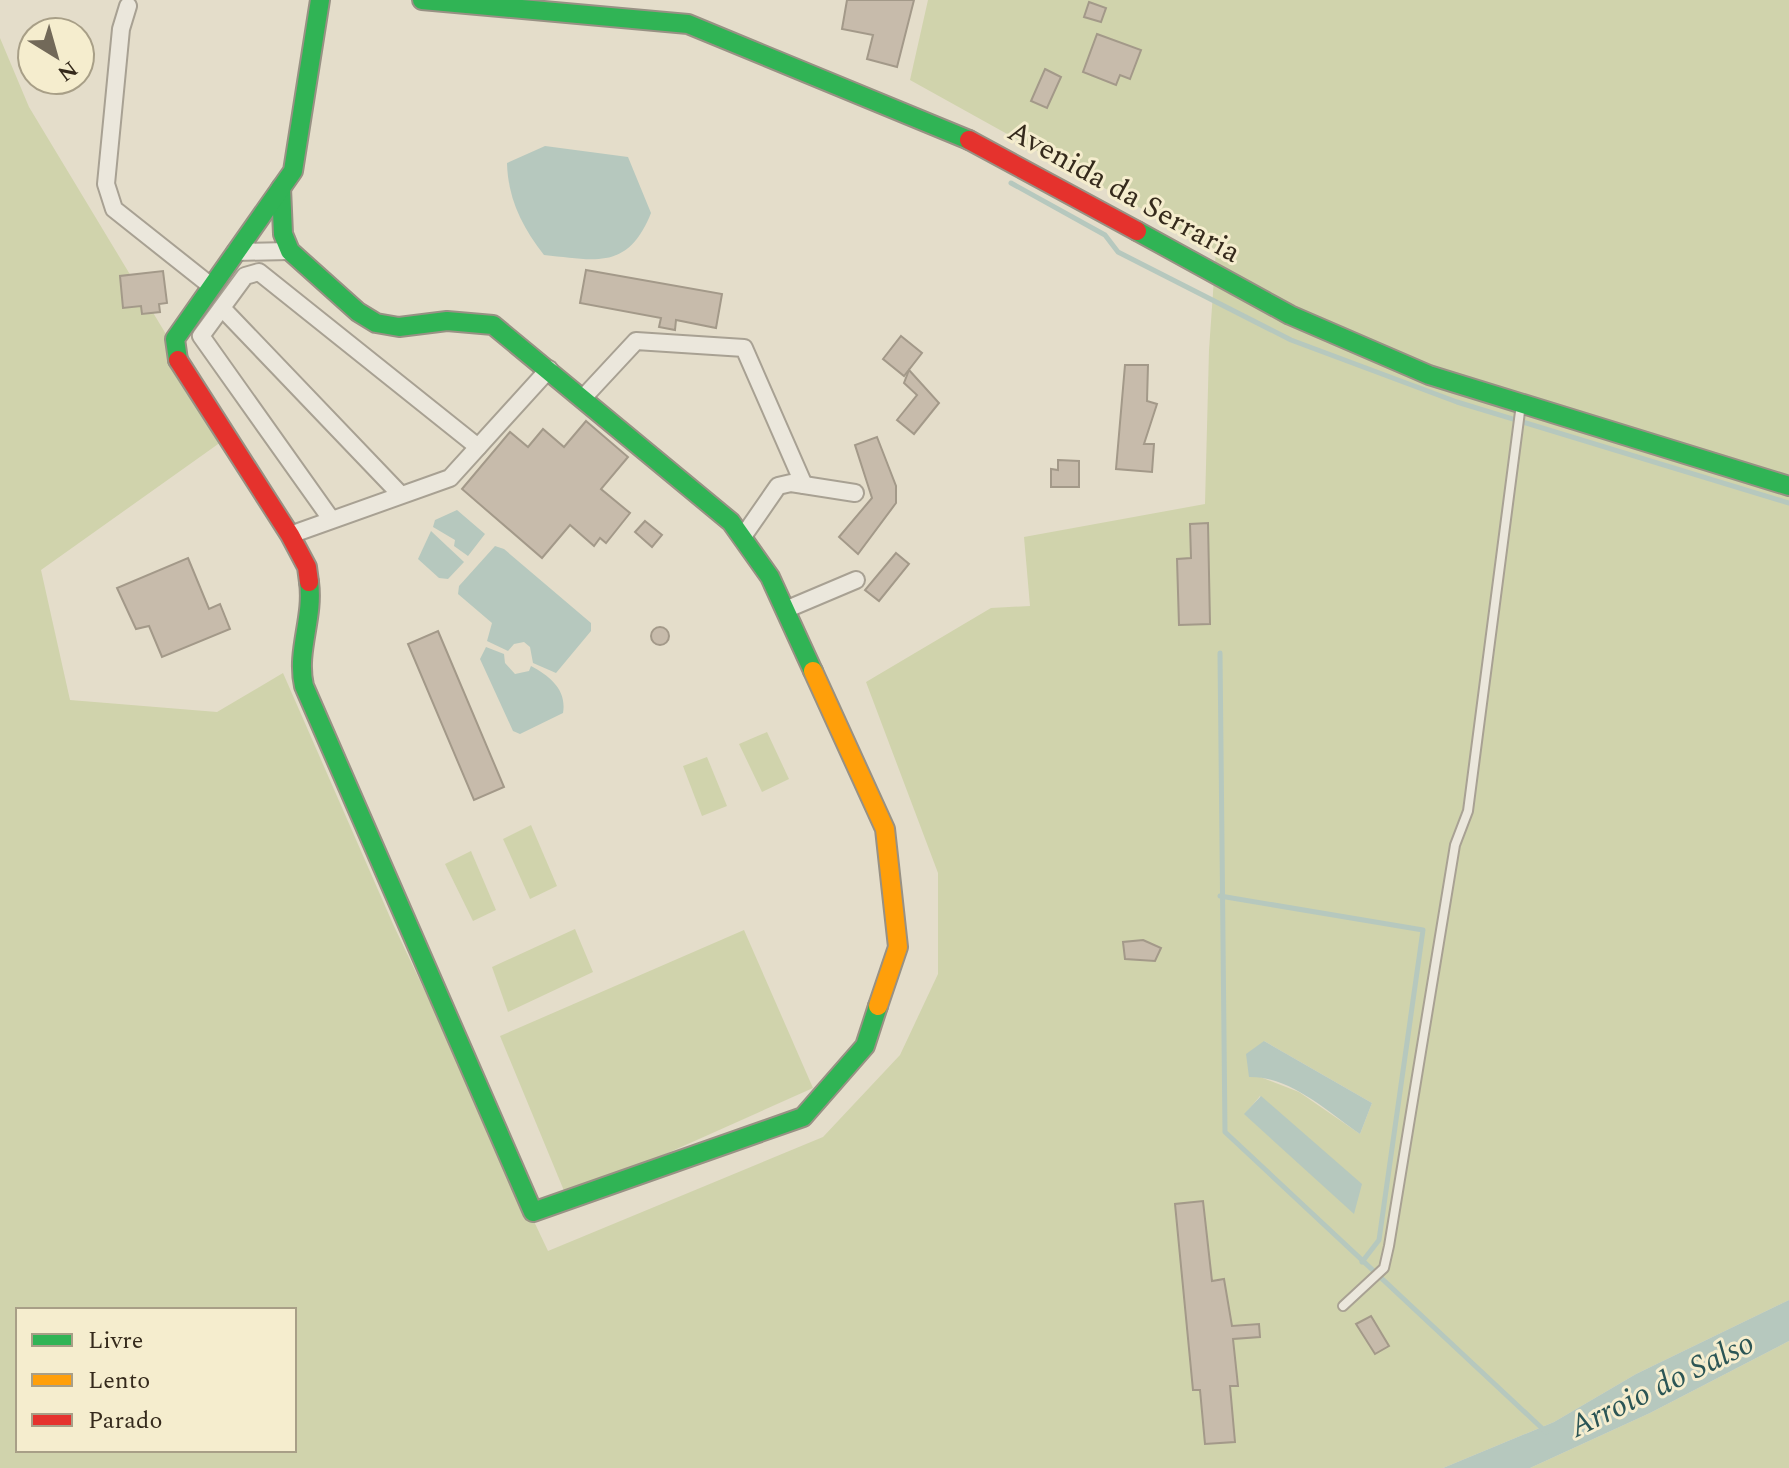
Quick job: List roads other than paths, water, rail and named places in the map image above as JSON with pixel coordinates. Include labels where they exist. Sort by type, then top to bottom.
[{"type":"street","points":[[281,188],[283,234],[290,251],[358,312],[376,323],[399,327],[447,321],[493,325],[731,522],[770,577],[885,829],[898,947],[865,1046],[803,1117],[533,1212],[304,686],[299,665],[312,603],[307,567],[290,535],[179,366],[175,339],[211,286],[293,171],[320,0]]},
{"type":"street","name":"Avenida da Serraria","points":[[422,0],[688,24],[974,142],[1290,315],[1429,375],[1789,486]]},
{"type":"street","points":[[128,6],[121,29],[106,184],[114,209],[211,286]]},
{"type":"street","points":[[235,252],[290,251]]},
{"type":"street","points":[[331,519],[201,336],[245,276],[259,272],[478,447]]},
{"type":"street","points":[[222,308],[400,494]]},
{"type":"street","points":[[583,398],[636,341],[744,348],[804,485]]},
{"type":"street","points":[[290,535],[450,478],[549,369]]},
{"type":"street","points":[[742,538],[778,486],[791,483],[855,493]]},
{"type":"street","points":[[785,610],[856,580]]},
{"type":"lane","points":[[1343,1306],[1384,1268],[1389,1246],[1455,845],[1468,811],[1521,403]]},
{"type":"water","points":[[545,146],[628,157],[651,213],[632,245],[608,258],[544,255],[518,212],[510,189],[507,163]]},
{"type":"water","points":[[457,510],[485,534],[468,556],[454,546],[455,540],[433,527],[435,520]]},
{"type":"water","points":[[431,531],[464,562],[448,579],[439,578],[418,559]]},
{"type":"water","points":[[495,546],[504,549],[591,623],[591,631],[556,673],[533,663],[530,647],[524,642],[514,644],[508,651],[487,641],[492,623],[458,594],[459,586]]},
{"type":"water","points":[[486,647],[504,654],[505,663],[515,674],[529,671],[531,666],[551,679],[560,691],[563,713],[520,734],[513,731],[480,659]]},
{"type":"water","points":[[1264,1041],[1372,1103],[1360,1134],[1294,1089],[1264,1078],[1249,1077],[1246,1054]]},
{"type":"water","points":[[1261,1096],[1362,1184],[1354,1214],[1244,1114]]},
{"type":"water","name":"Arroio do Salso","points":[[1789,1300],[1789,1341],[1650,1413],[1530,1468],[1443,1468],[1554,1422],[1636,1374]]},
{"type":"waterway","points":[[1011,183],[1105,235],[1118,252],[1291,340],[1457,402],[1789,503]]},
{"type":"waterway","points":[[1220,653],[1225,1132],[1546,1432]]},
{"type":"waterway","points":[[1220,896],[1423,930],[1379,1240],[1362,1262]]}]
